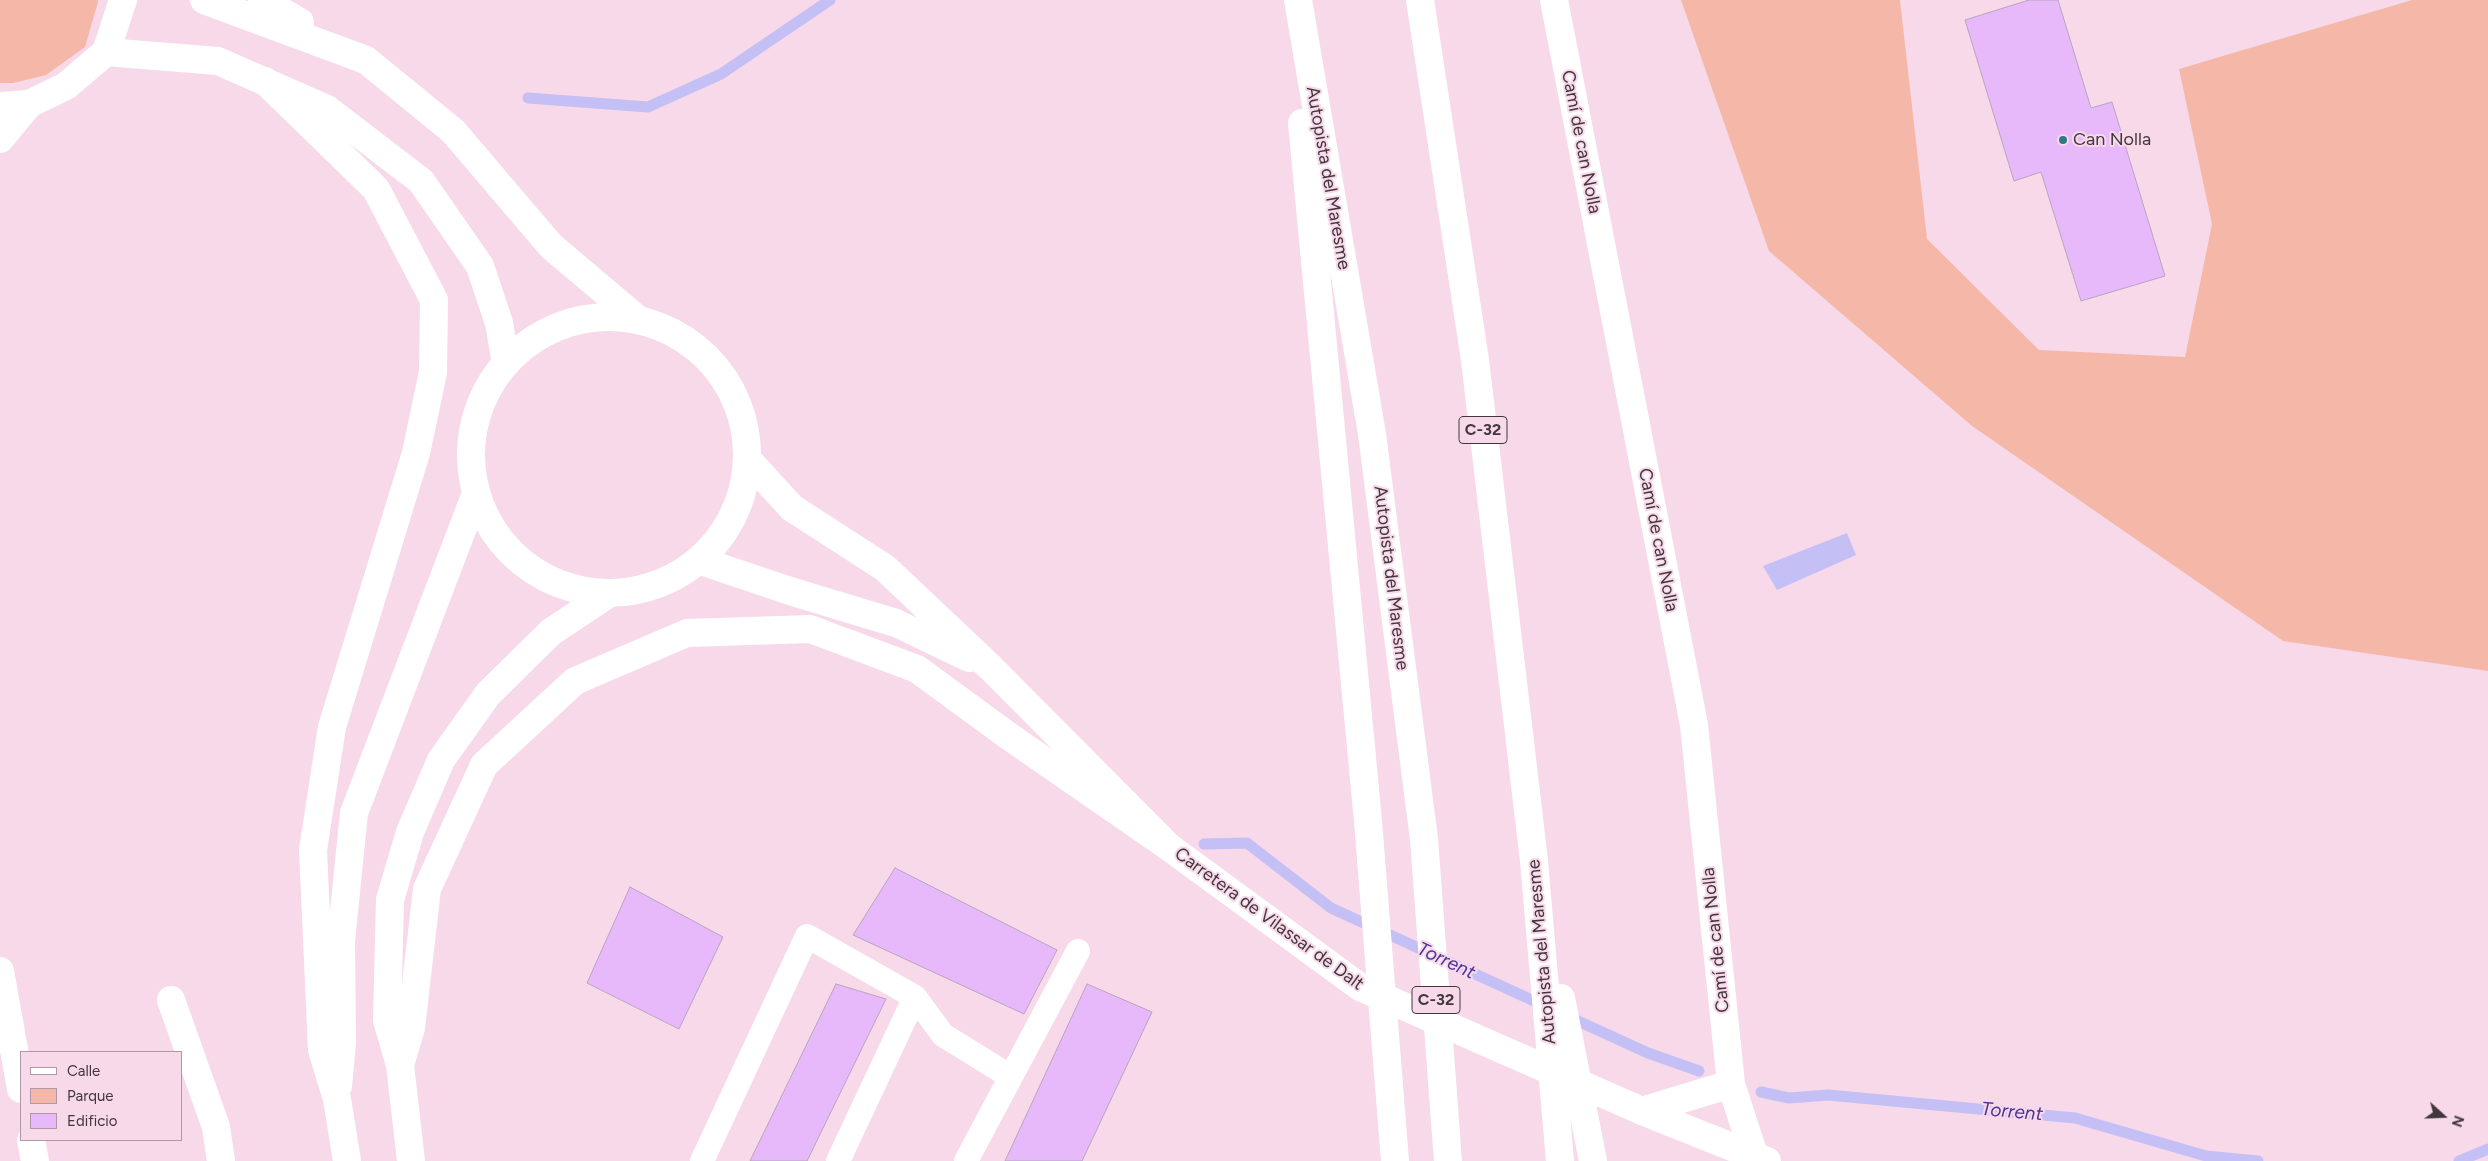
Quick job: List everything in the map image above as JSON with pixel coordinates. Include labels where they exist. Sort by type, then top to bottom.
[{"type":"main road","points":[[0,106],[29,104],[66,86],[106,52],[123,0]]},
{"type":"main road","points":[[204,0],[366,60]]},
{"type":"main road","points":[[262,0],[366,60],[453,131],[551,246],[635,317]]},
{"type":"main road","points":[[1291,0],[1368,822],[1395,1161]]},
{"type":"main road","name":"Autopista del Maresme","points":[[1298,0],[1372,434],[1424,839],[1448,1161]]},
{"type":"main road","name":"Autopista del Maresme","points":[[1420,0],[1475,360],[1534,861],[1560,1161]]},
{"type":"main road","name":"Camí de can Nolla","points":[[1554,0],[1694,725],[1731,1084],[1761,1158]]},
{"type":"main road","points":[[106,52],[218,61],[327,109],[421,181],[480,266],[499,323],[505,358]]},
{"type":"main road","points":[[265,81],[376,189],[434,300],[433,372],[418,444],[332,727],[313,850],[322,1050],[337,1099],[348,1161]]},
{"type":"main road","points":[[0,140],[29,104]]},
{"type":"main road","points":[[337,1099],[342,1042],[342,941],[354,814],[475,496],[471,433],[492,380],[505,358],[575,319],[635,317],[663,325],[704,352],[735,393],[749,461],[737,511],[701,561],[657,587],[605,596],[551,632],[488,694],[441,760],[410,832],[390,900],[387,1020],[400,1065],[411,1161]]},
{"type":"main road","name":"Carretera de Vilassar de Dalt","points":[[749,461],[792,508],[885,568],[991,668],[1168,847],[1360,987],[1642,1111],[1761,1158]]},
{"type":"main road","points":[[475,496],[506,550],[542,578],[605,596]]},
{"type":"main road","name":"Carretera de Vilassar de Dalt","points":[[701,561],[790,592],[896,623],[991,668]]},
{"type":"main road","points":[[400,1065],[410,1028],[427,889],[484,766],[575,681],[687,633],[810,629],[917,668],[1010,737],[1168,847]]},
{"type":"main road","points":[[1534,861],[1594,1161]]},
{"type":"main road","points":[[0,971],[20,1083]]},
{"type":"main road","points":[[170,1000],[216,1127],[221,1161]]},
{"type":"main road","points":[[1642,1111],[1731,1084]]},
{"type":"main road","points":[[31,1141],[35,1161]]},
{"type":"lane","points":[[702,1161],[807,936],[915,997],[943,1035],[1011,1077]]},
{"type":"lane","points":[[966,1161],[1078,951]]},
{"type":"lane","points":[[838,1161],[915,997]]},
{"type":"green space","points":[[0,0],[98,0],[98,2],[85,47],[46,75],[13,83],[0,83]]},
{"type":"green space","points":[[1681,0],[1900,0],[1927,239],[2039,350],[2185,357],[2212,224],[2179,69],[2412,0],[2488,0],[2488,671],[2283,641],[1972,426],[1769,251]]},
{"type":"shaded area","points":[[1847,533],[1856,555],[1777,590],[1763,566]]},
{"type":"building","name":"Can Nolla","points":[[2029,0],[2058,0],[2091,108],[2112,102],[2165,276],[2081,301],[2041,172],[2014,181],[1965,20]]},
{"type":"building","points":[[895,868],[1057,950],[1024,1014],[853,935]]},
{"type":"building","points":[[630,887],[723,937],[679,1029],[587,983]]},
{"type":"building","points":[[836,984],[886,999],[807,1161],[750,1161]]},
{"type":"building","points":[[1087,984],[1152,1012],[1082,1161],[1005,1161]]},
{"type":"waterway","points":[[528,98],[648,107],[721,74],[830,0]]},
{"type":"waterway","name":"Torrent","points":[[1204,844],[1247,843],[1331,908],[1545,1006]]},
{"type":"waterway","name":"Torrent","points":[[1567,1016],[1648,1053],[1699,1071]]},
{"type":"waterway","name":"Torrent","points":[[1761,1092],[1789,1098],[1828,1095],[2075,1118],[2206,1156],[2258,1161]]},
{"type":"waterway","name":"Torrent","points":[[2459,1161],[2488,1149]]},
{"type":"place","name":"Can Nolla","points":[[2063,140]]}]
